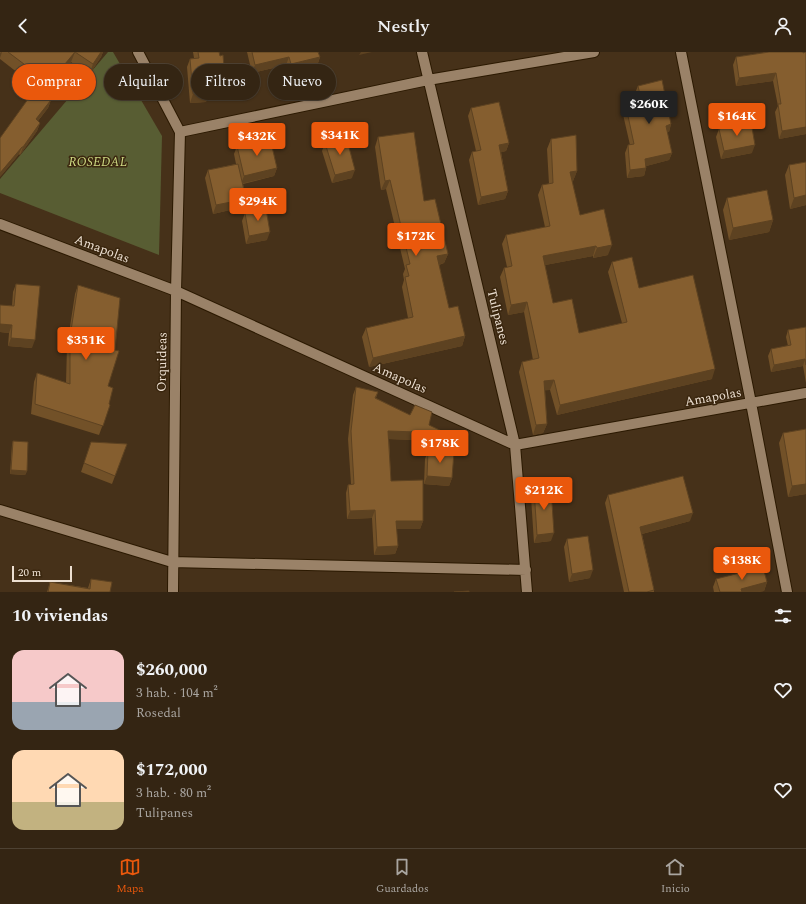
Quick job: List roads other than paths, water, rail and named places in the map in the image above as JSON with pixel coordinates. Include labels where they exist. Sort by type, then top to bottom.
[{"type":"street","points":[[138,52],[180,132],[428,80],[594,52]]},
{"type":"street","name":"Tulipanes","points":[[422,52],[515,444],[527,592]]},
{"type":"street","points":[[681,52],[787,592]]},
{"type":"street","name":"Orquideas","points":[[173,592],[172,562],[176,291],[180,132]]},
{"type":"street","name":"Amapolas","points":[[0,224],[176,291],[515,444],[806,393]]},
{"type":"street","points":[[0,510],[172,562],[526,570]]},
{"type":"park label","name":"ROSEDAL","points":[[98,162]]}]
